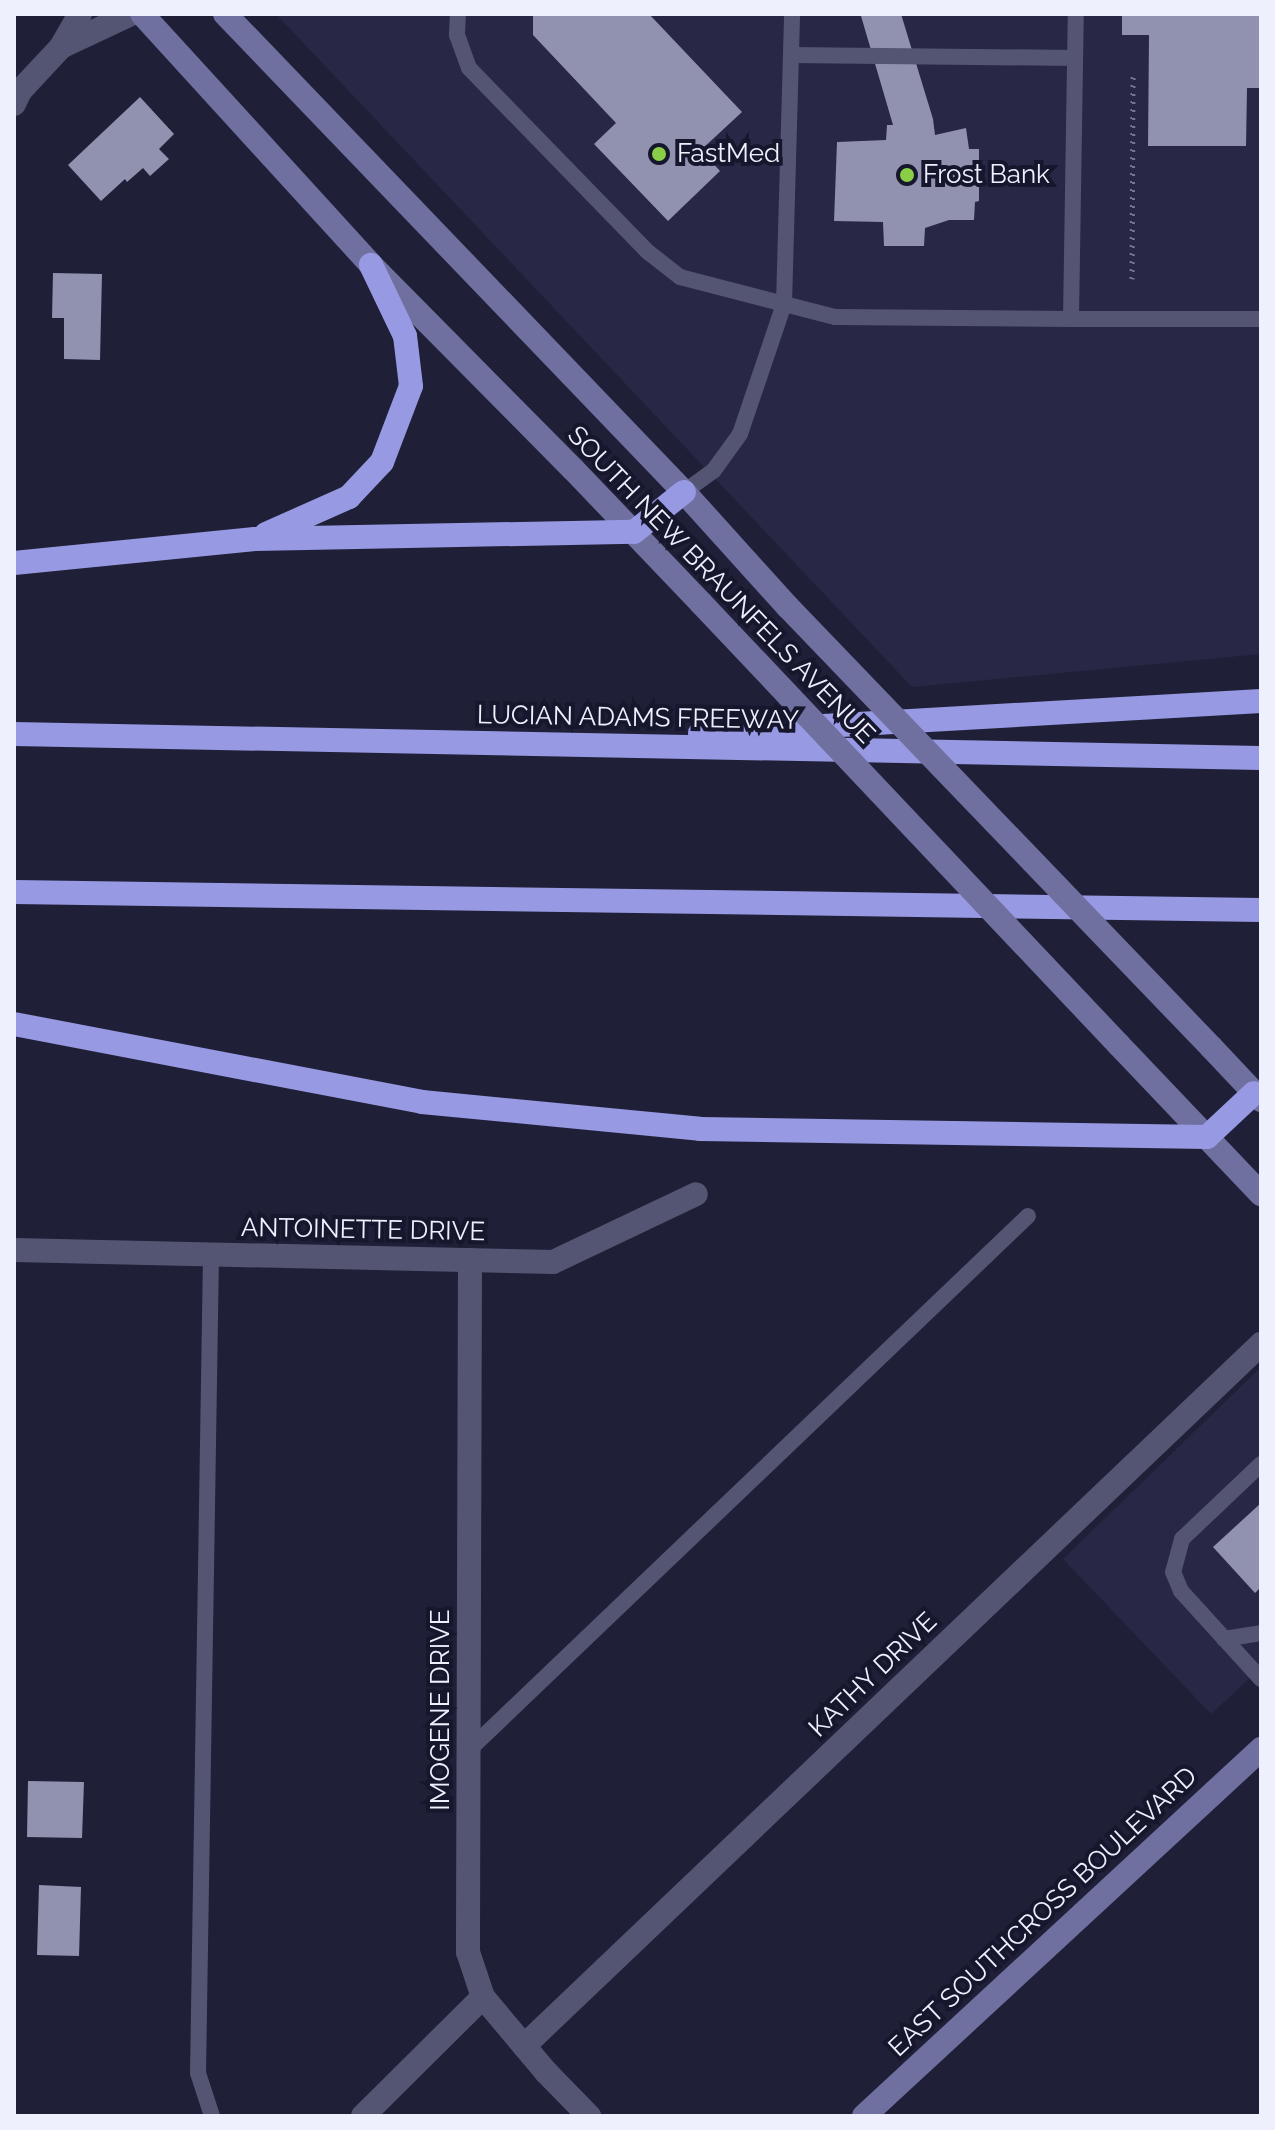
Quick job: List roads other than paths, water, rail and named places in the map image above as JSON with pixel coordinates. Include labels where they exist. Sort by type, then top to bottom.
[{"type":"highway","points":[[255,539],[349,497],[382,462],[411,386],[405,336],[371,265]]},
{"type":"highway","points":[[14,563],[255,539],[634,532],[684,492]]},
{"type":"highway","points":[[509,744],[1261,701]]},
{"type":"highway","name":"LUCIAN ADAMS FREEWAY","points":[[14,734],[1261,758]]},
{"type":"highway","points":[[14,892],[1261,910]]},
{"type":"highway","points":[[14,1024],[422,1102],[684,1128],[1207,1137],[1258,1096]]},
{"type":"main road","name":"SOUTH NEW BRAUNFELS AVENUE","points":[[142,14],[371,265],[634,532],[1261,1194]]},
{"type":"main road","name":"SOUTH NEW BRAUNFELS AVENUE","points":[[225,14],[1258,1096]]},
{"type":"main road","name":"EAST SOUTHCROSS BOULEVARD","points":[[864,2116],[1261,1749]]},
{"type":"street","points":[[14,104],[20,91],[61,47],[80,14]]},
{"type":"street","points":[[61,47],[131,14]]},
{"type":"street","name":"ANTOINETTE DRIVE","points":[[14,1250],[553,1262],[696,1194]]},
{"type":"street","name":"IMOGENE DRIVE","points":[[470,1260],[468,1952],[483,1997],[589,2116]]},
{"type":"street","name":"KATHY DRIVE","points":[[524,2046],[1261,1344]]},
{"type":"street","points":[[363,2116],[483,1997]]},
{"type":"lane","points":[[458,14],[457,35],[469,68],[648,252],[680,277],[835,317],[1261,319]]},
{"type":"lane","points":[[684,492],[714,470],[740,434],[784,304],[792,14]]},
{"type":"lane","points":[[1071,319],[1076,14]]},
{"type":"lane","points":[[791,55],[1075,58]]},
{"type":"lane","points":[[469,1750],[1028,1216]]},
{"type":"lane","points":[[211,1255],[198,2073],[212,2116]]},
{"type":"lane","points":[[1261,1464],[1182,1539],[1173,1572],[1181,1591],[1261,1679]]},
{"type":"lane","points":[[1224,1639],[1261,1633]]},
{"type":"place","name":"FastMed","points":[[659,154]]},
{"type":"place","name":"Frost Bank","points":[[907,175]]}]
